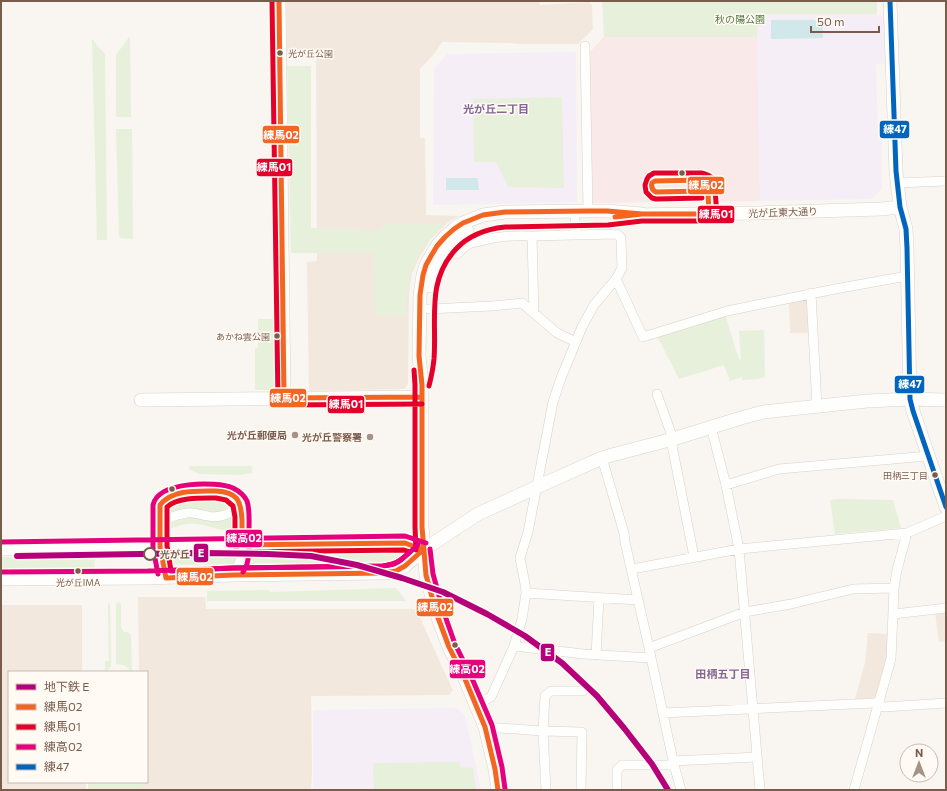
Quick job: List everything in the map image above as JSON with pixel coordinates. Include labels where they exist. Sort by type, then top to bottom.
[{"type":"street","points":[[279,1],[284,398]]},
{"type":"street","points":[[890,1],[896,171],[900,207],[906,229],[910,399],[912,411],[946,507]]},
{"type":"street","points":[[585,46],[588,211]]},
{"type":"street","points":[[897,183],[946,181]]},
{"type":"street","name":"光が丘東大通り","points":[[498,790],[485,727],[465,679],[449,647],[437,615],[426,575],[423,550],[420,295],[426,265],[437,246],[454,229],[468,221],[493,213],[607,211],[642,214],[766,213],[900,207]]},
{"type":"street","name":"光が丘東大通り","points":[[422,391],[427,356],[428,293],[430,281],[433,271],[449,246],[468,230],[497,221],[608,218],[642,214]]},
{"type":"street","points":[[575,219],[576,235]]},
{"type":"street","points":[[468,230],[471,243]]},
{"type":"street","points":[[457,254],[471,243],[505,236],[617,234],[621,238],[622,268],[616,279],[594,305],[582,327],[553,402],[528,532],[520,558],[526,593],[522,619],[514,646],[491,697],[475,705]]},
{"type":"street","points":[[532,236],[534,313]]},
{"type":"street","points":[[616,279],[643,337],[727,311],[811,293],[908,276]]},
{"type":"street","points":[[811,293],[817,407]]},
{"type":"street","points":[[428,309],[522,303],[557,333],[576,342]]},
{"type":"street","points":[[141,400],[284,398],[422,391]]},
{"type":"street","points":[[657,394],[672,440],[694,557]]},
{"type":"street","points":[[1,579],[166,578],[233,575],[384,573],[396,571],[405,566],[423,550],[478,514],[602,458],[672,440],[763,412],[858,402],[910,399],[946,400]]},
{"type":"street","points":[[711,427],[726,485],[739,550],[760,790]]},
{"type":"street","points":[[726,485],[779,468],[928,456]]},
{"type":"street","points":[[602,458],[624,533],[681,790]]},
{"type":"street","points":[[166,578],[160,547],[160,505],[162,501],[174,495],[196,492],[222,492],[235,497],[240,502],[242,545],[240,561],[233,575]]},
{"type":"street","points":[[160,522],[186,513],[196,513],[211,517],[221,516],[231,513],[240,506]]},
{"type":"street","points":[[632,569],[739,550],[907,532],[946,516]]},
{"type":"street","points":[[854,790],[891,659],[894,588],[907,532]]},
{"type":"street","points":[[1,549],[405,544],[423,550]]},
{"type":"street","points":[[650,648],[745,612],[791,604],[853,589],[894,588]]},
{"type":"street","points":[[526,593],[638,600]]},
{"type":"street","points":[[596,655],[599,598]]},
{"type":"street","points":[[894,614],[946,608]]},
{"type":"street","points":[[514,646],[583,654],[651,658]]},
{"type":"street","points":[[546,790],[543,731],[546,696],[551,691],[583,691]]},
{"type":"street","points":[[663,713],[875,703],[884,707],[946,703]]},
{"type":"street","points":[[485,727],[582,732],[581,790]]},
{"type":"street","points":[[618,790],[618,770],[622,765],[757,757]]},
{"type":"shaded area","points":[[286,1],[539,1],[540,5],[589,2],[592,5],[593,29],[578,44],[442,42],[435,53],[420,69],[420,138],[425,138],[426,215],[459,216],[446,224],[430,240],[412,273],[409,299],[408,384],[404,389],[309,391],[307,262],[317,261],[316,56],[287,55]]},
{"type":"shaded area","points":[[758,14],[877,14],[885,18],[887,63],[876,64],[878,140],[882,140],[882,189],[872,199],[760,201],[757,37]]},
{"type":"shaded area","points":[[604,37],[757,37],[760,201],[593,203],[588,54]]},
{"type":"shaded area","points":[[576,52],[577,202],[433,205],[434,69],[447,54]]},
{"type":"shaded area","points":[[808,299],[810,333],[790,333],[789,300]]},
{"type":"shaded area","points":[[138,597],[205,597],[206,609],[415,609],[453,690],[449,695],[311,696],[311,790],[140,790],[140,783],[148,783],[148,671],[139,671]]},
{"type":"shaded area","points":[[1,605],[82,605],[82,671],[8,671],[8,783],[86,783],[86,790],[1,790]]},
{"type":"shaded area","points":[[946,610],[946,641],[939,642],[935,612]]},
{"type":"shaded area","points":[[868,633],[888,634],[887,660],[877,696],[874,698],[855,699],[865,663]]},
{"type":"shaded area","points":[[456,708],[465,715],[481,790],[313,790],[313,710]]},
{"type":"green space","name":"秋の陽公園","points":[[602,1],[877,1],[877,14],[758,14],[757,37],[604,37]]},
{"type":"green space","points":[[129,37],[131,117],[116,117],[116,55]]},
{"type":"green space","points":[[92,39],[105,54],[107,240],[97,240]]},
{"type":"green space","points":[[287,66],[311,66],[311,228],[378,231],[386,223],[442,223],[445,225],[423,247],[415,263],[408,288],[406,315],[375,316],[374,253],[291,253]]},
{"type":"green space","points":[[562,97],[564,188],[508,187],[496,162],[474,162],[473,99]]},
{"type":"green space","points":[[116,129],[132,129],[133,239],[120,238],[119,235]]},
{"type":"green space","points":[[725,314],[739,360],[741,359],[739,331],[764,330],[765,377],[742,380],[742,377],[730,381],[724,365],[679,379],[657,336]]},
{"type":"green space","points":[[258,319],[273,319],[276,323],[276,386],[272,390],[255,390],[255,348],[258,348]]},
{"type":"green space","points":[[189,466],[252,466],[252,473],[239,475],[200,474],[190,470]]},
{"type":"green space","points":[[210,498],[224,500],[227,503],[227,508],[218,512],[188,509],[169,514],[167,507],[168,505],[176,501]]},
{"type":"green space","points":[[830,500],[893,500],[901,528],[835,534]]},
{"type":"green space","points":[[234,516],[237,520],[237,528],[233,530],[223,530],[193,524],[169,529],[167,528],[167,525],[192,517],[215,522]]},
{"type":"green space","points":[[401,550],[402,559],[395,564],[382,567],[267,569],[170,564],[168,560],[171,553]]},
{"type":"green space","points":[[95,556],[94,573],[1,573],[1,557]]},
{"type":"green space","points":[[396,588],[406,601],[207,601],[207,591],[268,590],[271,592]]},
{"type":"green space","points":[[118,602],[121,604],[121,627],[124,632],[128,632],[131,635],[132,671],[129,671],[129,669],[124,665],[116,664],[116,604]]},
{"type":"green space","points":[[110,603],[111,667],[107,671],[105,670],[105,661],[109,661],[108,604]]},
{"type":"green space","points":[[460,762],[460,767],[473,768],[476,790],[374,790],[373,763]]},
{"type":"green space","points":[[88,783],[143,783],[143,790],[88,790]]},
{"type":"water","points":[[771,20],[822,20],[823,38],[771,39]]},
{"type":"water","points":[[446,178],[478,178],[479,190],[446,190]]},
{"type":"metro line","name":"E","points":[[17,556],[201,553],[311,556],[357,565],[443,592],[487,614],[525,636],[562,663],[597,696],[624,728],[652,764],[668,790]]},
{"type":"transit line","name":"練馬01","points":[[272,1],[278,401],[280,404],[284,405],[422,404]]},
{"type":"transit line","name":"練馬02","points":[[279,1],[284,398],[422,397]]},
{"type":"transit line","name":"練47","points":[[890,1],[896,171],[900,207],[906,229],[907,248],[910,399],[946,507]]},
{"type":"transit line","name":"練馬01","points":[[429,386],[434,359],[434,315],[440,274],[456,249],[466,240],[485,231],[505,227],[608,225],[642,221],[709,221],[715,218],[716,198],[714,185],[710,176],[702,173],[654,173],[649,176],[645,185],[646,192],[652,198],[702,198]]},
{"type":"transit line","name":"練馬02","points":[[615,217],[642,214],[709,214],[708,192],[705,181],[655,181],[652,183],[652,186],[656,192],[703,191],[707,192],[708,195]]},
{"type":"transit line","name":"練馬02","points":[[498,790],[495,769],[485,727],[465,679],[449,647],[437,615],[426,575],[422,527],[422,385],[419,356],[420,295],[423,275],[431,256],[445,237],[463,223],[483,215],[505,212],[588,211],[642,214]]},
{"type":"transit line","name":"練馬01","points":[[414,370],[416,550]]},
{"type":"transit line","name":"練高02","points":[[158,574],[153,548],[153,505],[157,497],[165,491],[176,487],[202,484],[214,484],[233,488],[241,493],[247,501],[249,508],[249,552],[247,564],[243,572]]},
{"type":"transit line","name":"練馬02","points":[[194,491],[216,491],[229,493],[239,502],[242,520],[242,545],[405,543],[423,550],[405,566],[396,571],[384,573],[233,575],[166,578],[160,547],[160,505],[171,496],[178,494],[194,491]]},
{"type":"transit line","name":"練馬01","points":[[197,498],[216,498],[226,500],[233,506],[235,517],[235,546],[240,552],[404,550],[410,552],[398,562],[383,566],[233,568],[171,571],[167,546],[167,507],[177,501],[197,498]]},
{"type":"transit line","name":"練高02","points":[[1,542],[405,536],[426,543]]},
{"type":"transit line","name":"練高02","points":[[1,572],[148,571],[383,566],[394,564],[401,560],[418,545]]},
{"type":"transit line","name":"練高02","points":[[430,549],[433,574],[444,613],[455,644],[471,676],[492,725],[502,767],[505,789]]},
{"type":"place","name":"光が丘公園","points":[[280,53]]},
{"type":"place","name":"あかね雲公園","points":[[277,336]]},
{"type":"place","name":"光が丘郵便局","points":[[295,435]]},
{"type":"place","name":"光が丘警察署","points":[[370,437]]},
{"type":"place","name":"田柄三丁目","points":[[935,475]]},
{"type":"place","name":"光が丘","points":[[150,554]]},
{"type":"place","name":"光が丘IMA","points":[[78,571]]},
{"type":"district","name":"光が丘二丁目","points":[[496,109]]},
{"type":"district","name":"田柄五丁目","points":[[723,674]]}]
